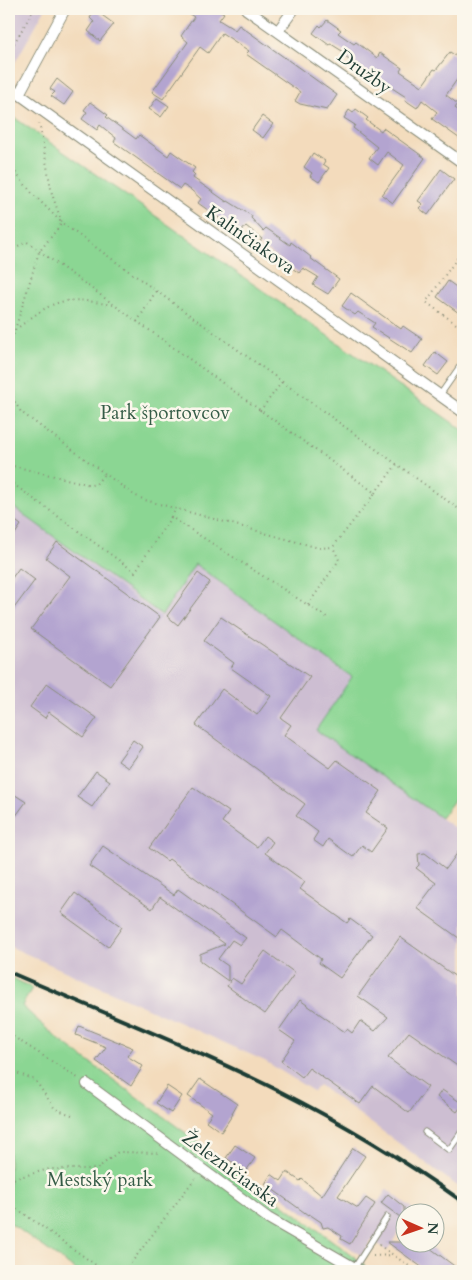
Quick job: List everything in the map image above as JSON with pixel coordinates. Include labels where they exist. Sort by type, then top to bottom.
[{"type":"street","name":"Kalinčiakova","points":[[65,9],[19,94],[463,412]]},
{"type":"street","name":"Družby","points":[[246,9],[463,163]]},
{"type":"street","points":[[278,31],[294,9]]},
{"type":"street","name":"Železničiarska","points":[[87,1084],[268,1218],[358,1269]]},
{"type":"lane","points":[[440,395],[463,362]]},
{"type":"lane","points":[[425,1132],[449,1150],[463,1130]]},
{"type":"lane","points":[[358,1269],[362,1256],[387,1216]]},
{"type":"path","points":[[9,52],[34,9]]},
{"type":"path","points":[[38,108],[52,194],[62,223]]},
{"type":"path","points":[[9,165],[32,193],[62,223],[463,512]]},
{"type":"path","points":[[9,349],[40,252],[62,223]]},
{"type":"path","points":[[9,250],[27,242],[375,493]]},
{"type":"path","points":[[463,250],[426,302],[463,329]]},
{"type":"path","points":[[137,322],[156,291]]},
{"type":"path","points":[[15,330],[39,312],[59,301],[86,300],[113,305]]},
{"type":"path","points":[[260,411],[282,382]]},
{"type":"path","points":[[9,393],[21,412],[145,500],[319,548],[333,547],[397,464]]},
{"type":"path","points":[[9,465],[91,485],[96,484],[105,473]]},
{"type":"path","points":[[9,481],[135,572],[176,509]]},
{"type":"path","points":[[171,517],[328,618]]},
{"type":"path","points":[[308,605],[339,560],[333,547]]},
{"type":"path","points":[[9,1034],[87,1084]]},
{"type":"path","points":[[9,1070],[35,1080],[55,1109],[72,1116]]},
{"type":"path","points":[[9,1180],[49,1169],[97,1169],[118,1152],[165,1154]]},
{"type":"path","points":[[125,1271],[202,1168]]},
{"type":"path","points":[[9,1203],[104,1271]]},
{"type":"path","points":[[372,1240],[416,1271]]},
{"type":"path","points":[[362,1256],[393,1255]]},
{"type":"shaded area","points":[[9,9],[45,9],[9,73]]},
{"type":"shaded area","points":[[9,504],[162,615],[195,564],[353,678],[316,730],[463,834],[463,1190],[319,1085],[313,1091],[265,1061],[9,946]]},
{"type":"shaded area","points":[[387,1189],[404,1202],[394,1202],[394,1239],[387,1251],[372,1240],[362,1256],[337,1239],[367,1194],[378,1202]]},
{"type":"green space","name":"Park športovcov","points":[[9,114],[463,430],[463,788],[441,818],[316,730],[352,677],[195,564],[162,615],[9,504]]},
{"type":"green space","name":"Mestský park","points":[[9,976],[32,988],[22,1006],[58,1039],[364,1264],[365,1271],[77,1271],[9,1222]]},
{"type":"building","points":[[182,9],[217,9],[224,13],[219,20],[235,30],[239,25],[337,95],[327,110],[300,104],[295,101],[300,92],[246,54],[249,51],[222,33],[208,53],[200,47],[163,99],[152,92],[188,42],[181,36],[194,17]]},
{"type":"building","points":[[95,10],[114,24],[100,41],[88,31],[94,22],[90,18]]},
{"type":"building","points":[[327,20],[341,30],[338,33],[354,44],[356,42],[377,58],[380,53],[402,68],[400,71],[422,86],[434,69],[436,70],[450,52],[463,61],[463,71],[446,95],[458,104],[455,108],[463,114],[463,141],[432,119],[437,112],[422,100],[417,108],[405,100],[406,97],[388,87],[345,57],[347,54],[331,44],[329,45],[313,33],[319,25],[321,27]]},
{"type":"building","points":[[57,79],[73,92],[64,105],[51,96],[55,92],[50,89]]},
{"type":"building","points":[[157,98],[169,106],[161,117],[149,109]]},
{"type":"building","points":[[90,102],[108,115],[106,117],[136,139],[139,135],[168,156],[171,151],[195,168],[192,172],[195,175],[193,178],[227,202],[252,216],[251,218],[263,231],[266,228],[290,245],[291,242],[339,279],[328,294],[313,285],[318,277],[303,268],[299,273],[258,244],[262,239],[246,226],[240,233],[198,203],[201,199],[191,190],[183,185],[180,189],[114,142],[116,138],[100,125],[97,130],[82,119],[87,112],[84,110]]},
{"type":"building","points":[[356,109],[368,118],[366,120],[381,131],[383,128],[425,158],[393,203],[382,195],[404,165],[387,152],[378,165],[369,158],[377,147],[353,128],[355,125],[344,118],[349,110],[353,113]]},
{"type":"building","points":[[262,116],[273,124],[263,138],[252,130]]},
{"type":"building","points":[[313,153],[325,161],[323,164],[329,168],[319,182],[310,176],[312,173],[304,167]]},
{"type":"building","points":[[441,169],[454,179],[428,215],[419,208],[423,204],[418,201]]},
{"type":"building","points":[[448,281],[463,292],[463,316],[437,297]]},
{"type":"building","points":[[351,293],[401,329],[403,326],[422,339],[412,353],[372,327],[375,323],[358,312],[355,315],[342,306]]},
{"type":"building","points":[[435,352],[448,362],[438,375],[425,366]]},
{"type":"building","points":[[9,516],[21,525],[9,543]]},
{"type":"building","points":[[57,542],[160,617],[110,686],[31,629],[70,576],[46,558]]},
{"type":"building","points":[[19,568],[35,580],[9,615],[9,582]]},
{"type":"building","points":[[198,573],[210,582],[178,625],[167,616]]},
{"type":"building","points":[[221,617],[310,677],[281,718],[291,725],[284,735],[330,768],[337,760],[381,791],[366,813],[388,828],[371,852],[362,845],[353,857],[328,839],[323,847],[313,840],[318,832],[296,816],[305,804],[196,725],[222,689],[257,715],[271,696],[231,668],[234,663],[204,641]]},
{"type":"building","points":[[47,683],[97,718],[83,737],[49,712],[45,718],[30,707]]},
{"type":"building","points":[[133,740],[143,747],[128,768],[118,761]]},
{"type":"building","points":[[96,771],[110,781],[92,807],[77,797]]},
{"type":"building","points":[[193,787],[229,812],[222,822],[257,847],[265,836],[273,842],[265,853],[305,882],[300,889],[347,923],[350,919],[372,935],[340,978],[319,963],[321,959],[282,930],[277,937],[169,859],[167,861],[149,848]]},
{"type":"building","points":[[9,791],[26,802],[15,817],[9,813]]},
{"type":"building","points":[[463,845],[463,941],[417,908],[436,883],[416,868],[419,865],[418,854],[425,853],[446,869]]},
{"type":"building","points":[[103,846],[174,895],[178,889],[246,938],[240,945],[232,940],[218,959],[228,966],[228,981],[200,961],[200,954],[225,944],[160,897],[152,909],[89,866]]},
{"type":"building","points":[[75,893],[122,927],[108,947],[61,913]]},
{"type":"building","points":[[400,937],[463,982],[463,1070],[409,1032],[388,1058],[428,1087],[409,1113],[373,1086],[360,1104],[309,1068],[302,1077],[281,1061],[295,1041],[279,1030],[300,1000],[345,1032],[347,1029],[352,1033],[360,1021],[375,1031],[388,1017],[358,996]]},
{"type":"building","points":[[265,951],[295,973],[265,1014],[227,986],[232,978],[241,984]]},
{"type":"building","points":[[79,1026],[133,1048],[127,1056],[143,1066],[131,1086],[96,1061],[106,1047],[76,1035]]},
{"type":"building","points":[[200,1079],[237,1104],[221,1132],[206,1121],[212,1113],[188,1096]]},
{"type":"building","points":[[167,1086],[182,1096],[171,1113],[156,1103]]},
{"type":"building","points":[[442,1090],[463,1104],[457,1112],[437,1097]]},
{"type":"building","points":[[235,1145],[255,1158],[246,1171],[226,1158]]},
{"type":"building","points":[[353,1148],[365,1156],[338,1196],[358,1208],[366,1198],[375,1204],[350,1244],[341,1239],[342,1236],[328,1227],[323,1228],[321,1222],[308,1215],[265,1184],[271,1174],[281,1181],[287,1172],[300,1181],[302,1179],[322,1196]]},
{"type":"building","points":[[388,1194],[398,1202],[394,1202],[394,1213],[381,1203]]},
{"type":"building","points":[[387,1242],[394,1242],[394,1247]]},
{"type":"building","points":[[401,1252],[435,1252],[461,1271],[427,1271]]},
{"type":"waterway","points":[[9,17],[13,9]]},
{"type":"railway","points":[[9,972],[179,1044],[279,1091],[373,1143],[463,1202]]}]
